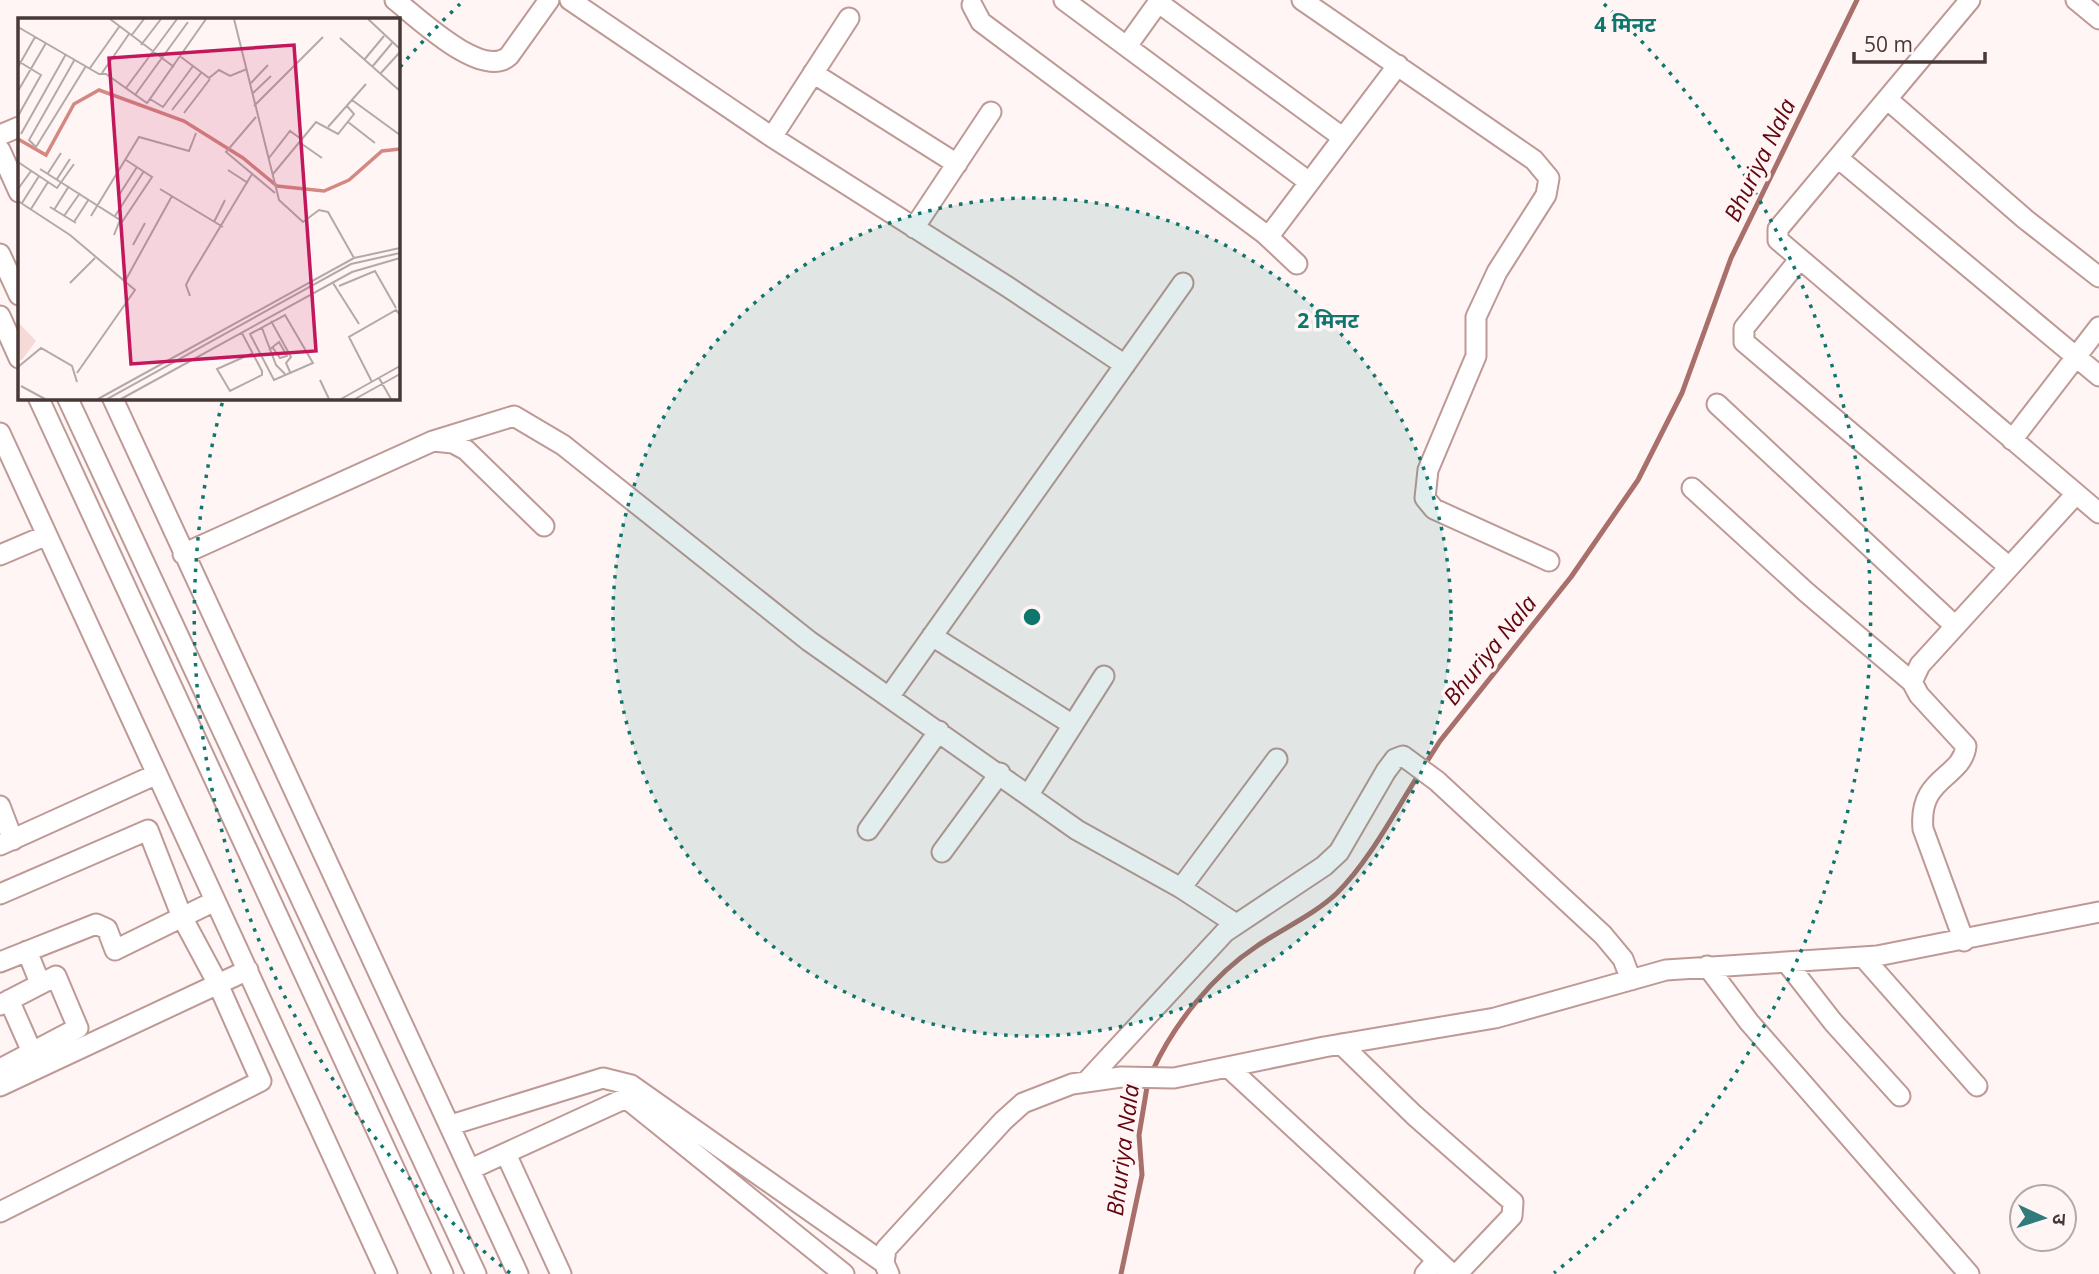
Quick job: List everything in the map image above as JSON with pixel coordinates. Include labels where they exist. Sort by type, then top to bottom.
[{"type":"street","points":[[395,0],[461,50],[491,64],[502,62],[509,56],[549,0]]},
{"type":"street","points":[[570,0],[772,137],[1125,365]]},
{"type":"street","points":[[1064,0],[1309,182]]},
{"type":"street","points":[[1302,0],[1534,160],[1549,178],[1546,195],[1497,272],[1476,317],[1476,356],[1429,470],[1425,498],[1434,509],[1549,561]]},
{"type":"street","points":[[1970,0],[1778,229],[1778,240],[2099,513]]},
{"type":"street","points":[[2076,0],[2099,19]]},
{"type":"street","points":[[1126,47],[1160,1],[1342,137]]},
{"type":"street","points":[[973,2],[981,22],[1265,234],[1297,264]]},
{"type":"street","points":[[772,137],[849,18]]},
{"type":"street","points":[[1265,234],[1272,232],[1398,65]]},
{"type":"street","points":[[813,73],[957,164]]},
{"type":"street","points":[[1887,99],[2025,219],[2099,276]]},
{"type":"street","points":[[914,228],[991,113]]},
{"type":"street","points":[[0,135],[18,127]]},
{"type":"street","points":[[0,150],[18,190]]},
{"type":"street","points":[[1838,158],[2099,376]]},
{"type":"street","points":[[0,254],[18,293]]},
{"type":"street","points":[[1799,260],[1744,328],[1744,342],[2008,566]]},
{"type":"street","points":[[889,697],[1183,283]]},
{"type":"street","points":[[0,316],[18,356]]},
{"type":"street","points":[[2012,440],[2099,327]]},
{"type":"street","points":[[39,399],[443,1274]]},
{"type":"street","points":[[68,399],[476,1274]]},
{"type":"street","points":[[113,399],[452,1125],[518,1274]]},
{"type":"street","points":[[1717,404],[1954,625]]},
{"type":"street","points":[[183,554],[433,441],[514,416],[563,445],[809,641],[1107,849],[1181,888],[1236,924]]},
{"type":"street","points":[[0,433],[387,1274]]},
{"type":"street","points":[[433,441],[453,443],[466,450],[544,526]]},
{"type":"street","points":[[1692,488],[1806,592],[1912,682],[1919,695],[1966,746],[1961,758],[1931,788],[1924,801],[1922,815],[1923,829],[1964,941]]},
{"type":"street","points":[[1912,682],[1920,665],[1954,625],[2076,494]]},
{"type":"street","points":[[0,555],[47,535]]},
{"type":"street","points":[[932,636],[1073,725]]},
{"type":"street","points":[[1029,794],[1104,677]]},
{"type":"street","points":[[868,830],[939,731]]},
{"type":"street","points":[[1086,1082],[1210,946],[1236,924],[1324,866],[1339,852],[1386,771],[1395,759],[1406,756],[1437,780],[1610,942],[1623,959],[1631,980]]},
{"type":"street","points":[[1181,888],[1278,759]]},
{"type":"street","points":[[942,852],[1000,773]]},
{"type":"street","points":[[0,806],[6,843],[157,775]]},
{"type":"street","points":[[0,894],[148,830],[182,917],[218,984],[261,1081],[0,1212]]},
{"type":"street","points":[[0,962],[96,924],[107,929],[115,950],[215,901]]},
{"type":"street","points":[[886,1268],[886,1249],[1003,1121],[1023,1103],[1046,1091],[1121,1077],[1159,1078],[1228,1067],[1341,1044],[1507,1016],[1666,970],[1863,957],[1964,941],[2099,912]]},
{"type":"street","points":[[27,951],[40,983]]},
{"type":"street","points":[[1863,957],[1977,1086]]},
{"type":"street","points":[[1787,963],[1833,1022],[1900,1096]]},
{"type":"street","points":[[1707,966],[1749,1022],[1969,1274]]},
{"type":"street","points":[[0,1086],[248,971]]},
{"type":"street","points":[[0,1069],[78,1028],[56,976],[4,1003],[32,1052]]},
{"type":"street","points":[[1341,1044],[1415,1115],[1513,1202],[1512,1216],[1457,1274]]},
{"type":"street","points":[[1228,1067],[1431,1267],[1452,1274]]},
{"type":"street","points":[[452,1125],[586,1082],[617,1079],[631,1085],[886,1268]]},
{"type":"street","points":[[471,1169],[626,1098],[844,1274]]},
{"type":"street","points":[[506,1154],[561,1274]]},
{"type":"waterway","name":"Bhuriya Nala","points":[[1424,766],[1440,741],[1571,577],[1638,480],[1682,393],[1731,258],[1857,0]]},
{"type":"waterway","name":"Bhuriya Nala","points":[[1152,1072],[1183,1019],[1225,971],[1257,946],[1319,908],[1349,880],[1371,851],[1419,774]]},
{"type":"waterway","name":"Bhuriya Nala","points":[[1121,1274],[1142,1175],[1139,1135],[1148,1081]]}]
